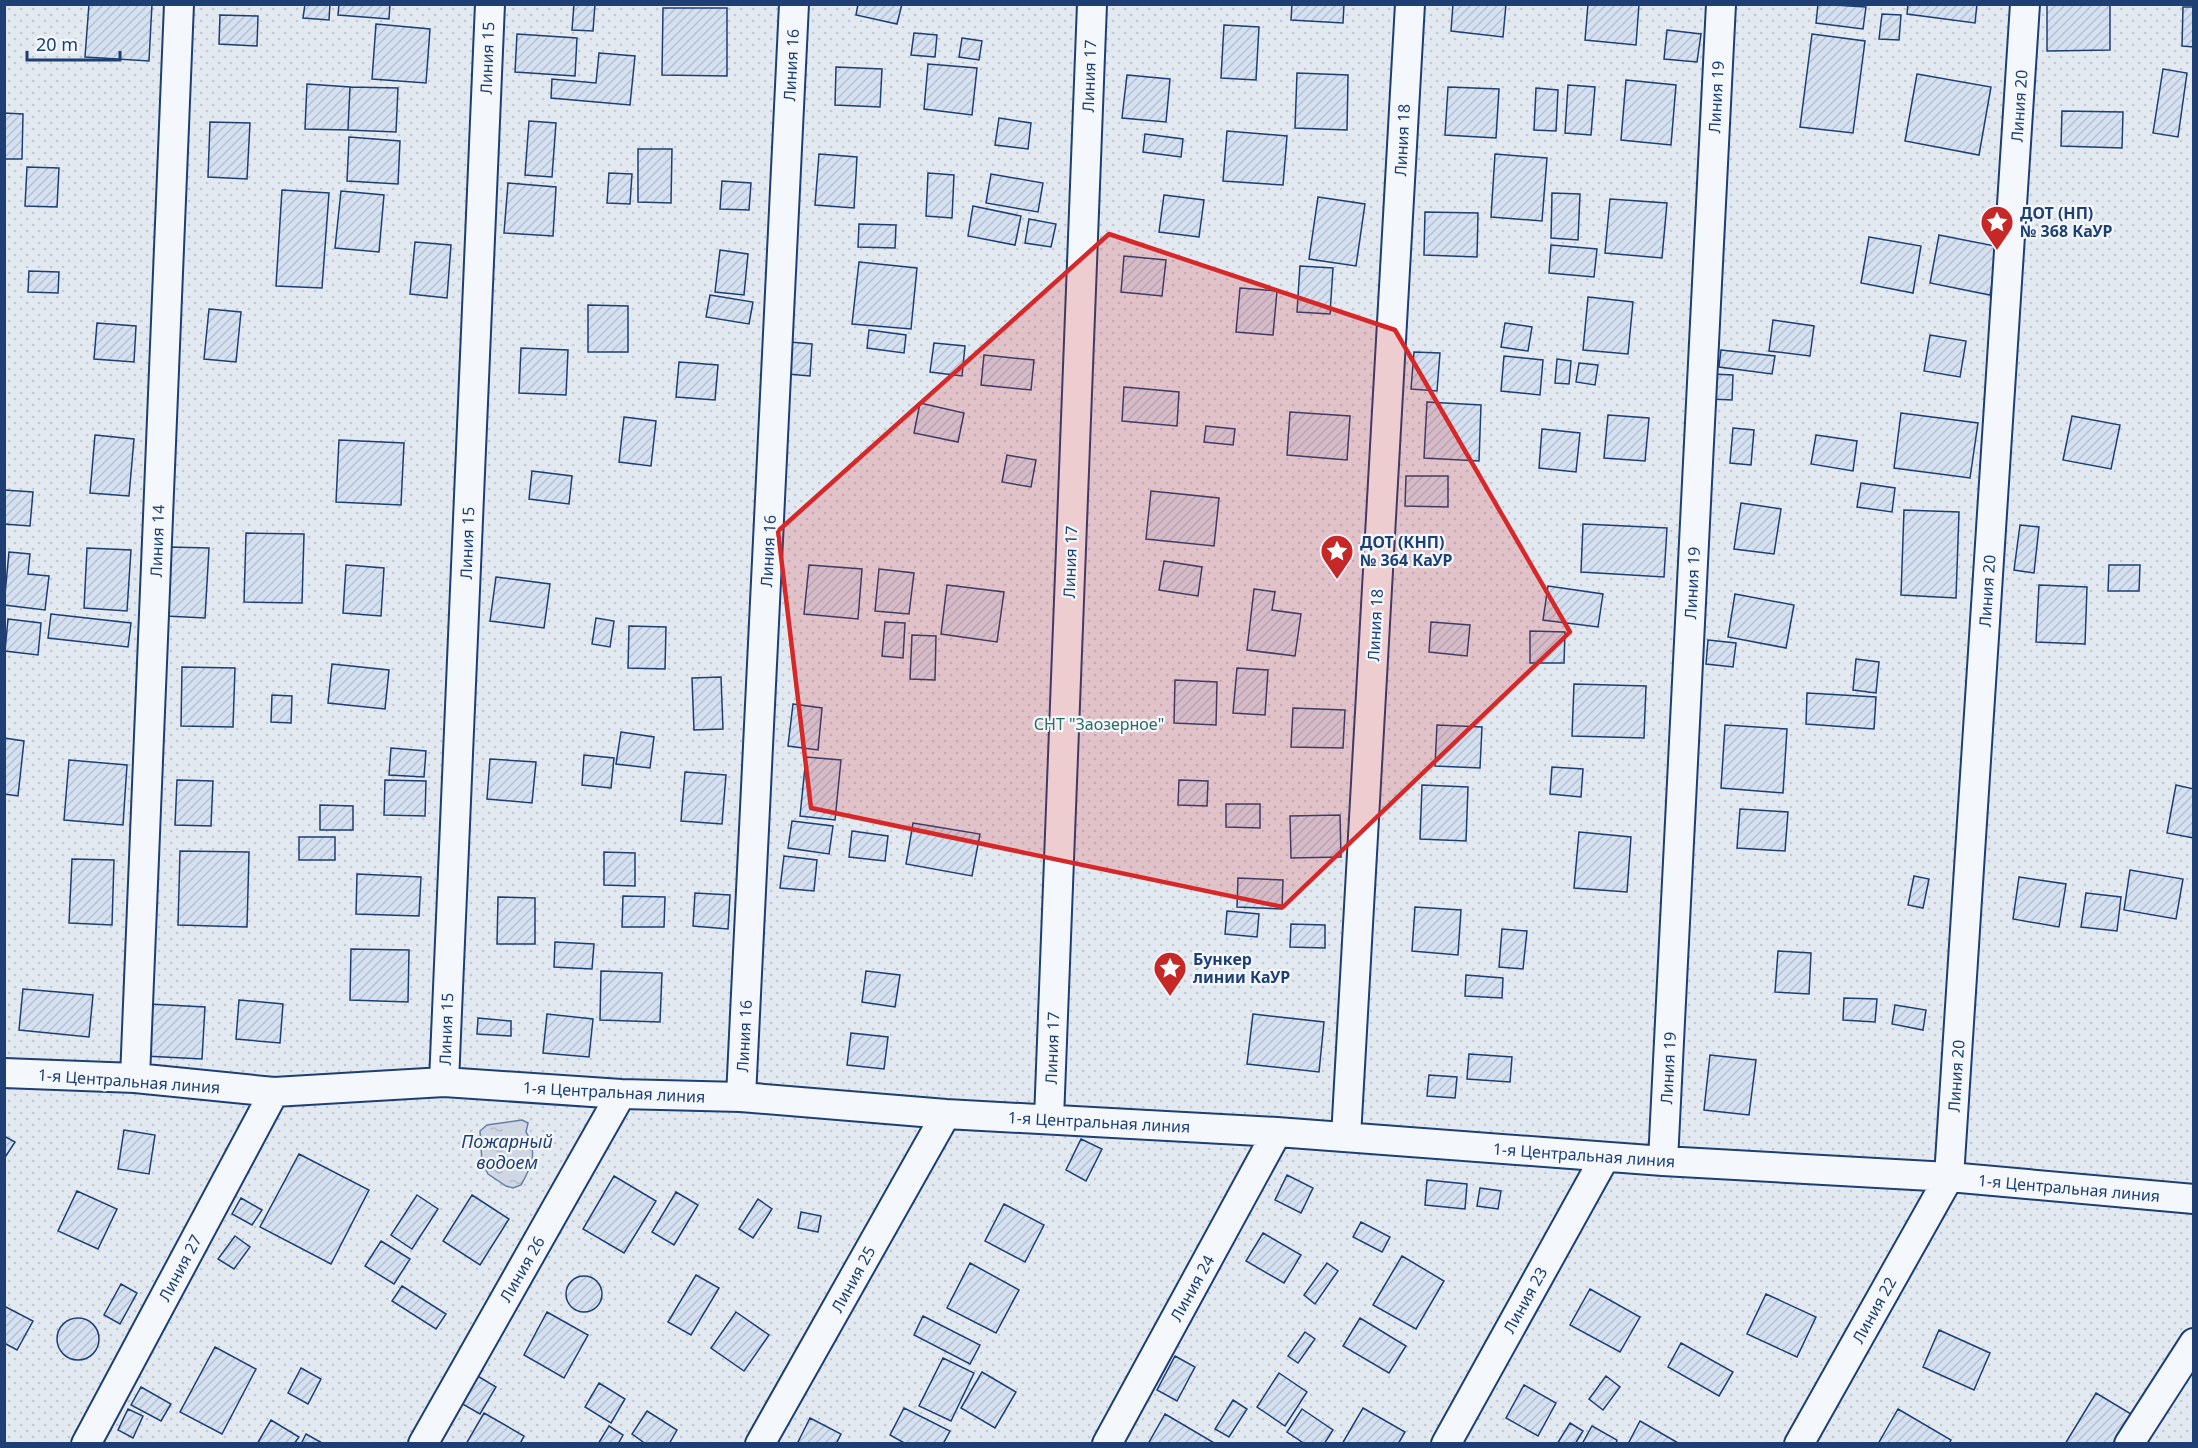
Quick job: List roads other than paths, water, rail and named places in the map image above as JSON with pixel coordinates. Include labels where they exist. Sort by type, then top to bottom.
[{"type":"street","name":"Линия 14","points":[[135,1078],[179,4]]},
{"type":"street","name":"Линия 15","points":[[444,1082],[490,4]]},
{"type":"street","name":"Линия 16","points":[[741,1097],[794,4]]},
{"type":"street","name":"Линия 17","points":[[1049,1119],[1092,4]]},
{"type":"street","name":"Линия 18","points":[[1346,1137],[1410,4]]},
{"type":"street","name":"Линия 19","points":[[1663,1161],[1721,4]]},
{"type":"street","name":"Линия 20","points":[[1949,1177],[2025,4]]},
{"type":"street","name":"1-я Центральная линия","points":[[4,1073],[135,1078],[274,1092],[444,1082],[621,1094],[741,1097],[946,1114],[1277,1132],[1663,1161],[1949,1177],[2193,1199]]},
{"type":"street","name":"Линия 27","points":[[86,1443],[274,1092]]},
{"type":"street","name":"Линия 26","points":[[423,1443],[621,1094]]},
{"type":"street","name":"Линия 25","points":[[760,1443],[946,1114]]},
{"type":"street","name":"Линия 24","points":[[1107,1443],[1277,1132]]},
{"type":"street","name":"Линия 23","points":[[1446,1443],[1605,1157]]},
{"type":"street","name":"Линия 22","points":[[1799,1443],[1949,1177]]},
{"type":"street","points":[[2129,1443],[2193,1343]]},
{"type":"water","name":"Пожарный водоем","points":[[522,1120],[528,1123],[526,1132],[533,1152],[521,1185],[513,1188],[488,1174],[482,1162],[480,1131],[487,1125]]},
{"type":"place","name":"ДОТ (НП) № 368 КаУР","points":[[1997,251]]},
{"type":"place","name":"ДОТ (КНП) № 364 КаУР","points":[[1337,580]]},
{"type":"place","name":"Бункер линии КаУР","points":[[1170,997]]},
{"type":"park label","name":"СНТ \"Заозерное\"","points":[[1099,724]]}]
